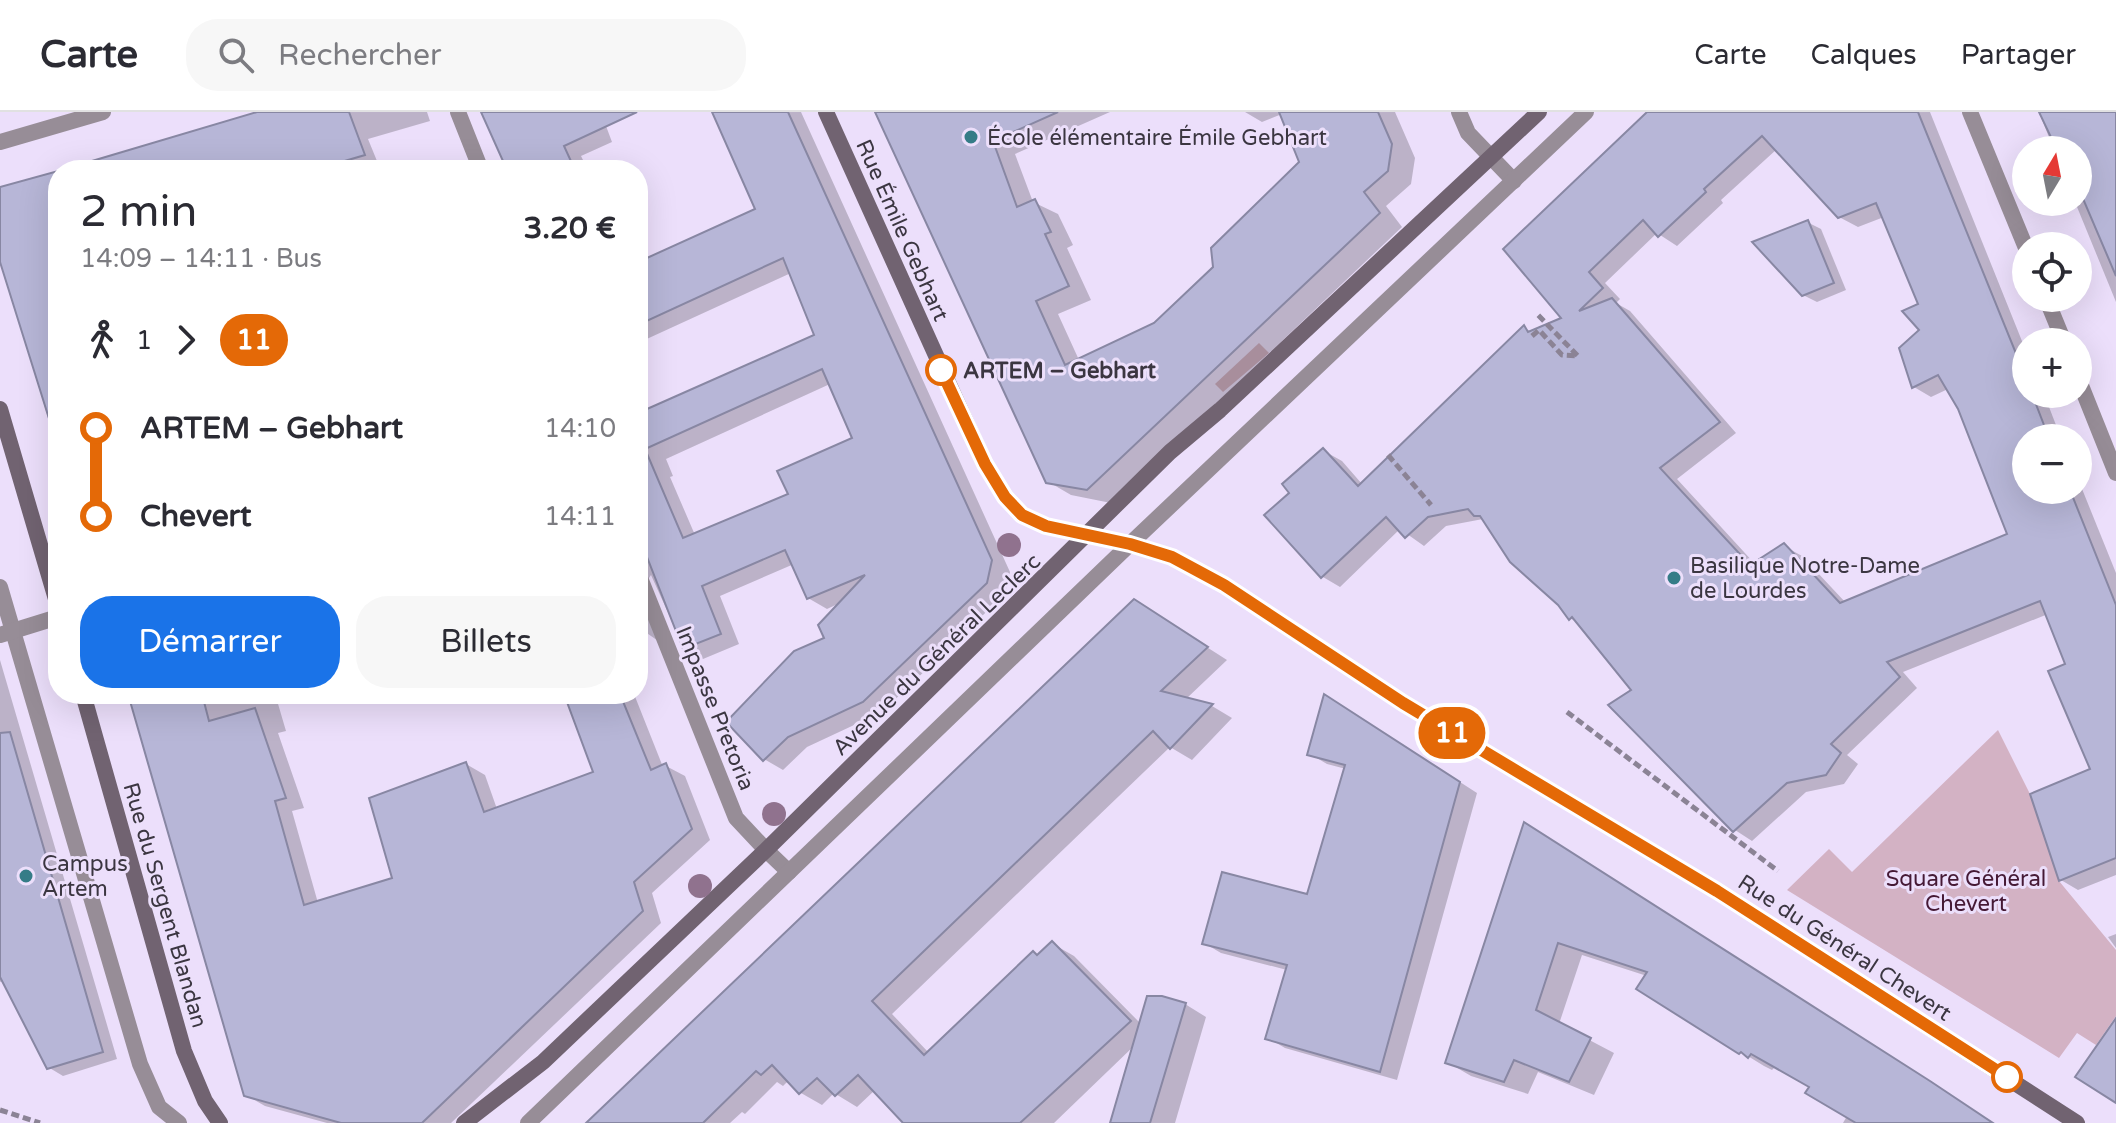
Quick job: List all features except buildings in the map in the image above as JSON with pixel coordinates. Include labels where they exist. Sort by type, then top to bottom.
[{"type":"street","points":[[0,142],[103,112]]},
{"type":"street","points":[[458,112],[477,160]]},
{"type":"street","name":"Rue Émile Gebhart","points":[[826,112],[941,370],[998,486],[1022,515],[1046,526],[1087,535]]},
{"type":"street","points":[[1459,112],[1468,133],[1514,181]]},
{"type":"street","name":"Avenue du Général Leclerc","points":[[464,1123],[543,1062],[766,850],[1170,452],[1220,410],[1539,112]]},
{"type":"street","points":[[528,1123],[1130,544],[1586,112]]},
{"type":"street","points":[[1970,112],[2019,232]]},
{"type":"street","points":[[2090,408],[2116,473]]},
{"type":"street","points":[[0,409],[48,572]]},
{"type":"street","name":"Rue du Général Chevert","points":[[1087,535],[1172,557],[1224,585],[1403,703],[1717,891],[2077,1123]]},
{"type":"street","points":[[0,587],[7,632],[140,1064],[159,1107],[179,1123]]},
{"type":"street","name":"Impasse Pretoria","points":[[648,598],[736,818],[789,872]]},
{"type":"street","points":[[7,632],[48,620]]},
{"type":"street","name":"Rue du Sergent Blandan","points":[[86,704],[184,1051],[205,1101],[220,1123]]},
{"type":"path","points":[[1532,336],[1539,330],[1562,355],[1578,356],[1537,314]]},
{"type":"path","points":[[1388,455],[1431,505]]},
{"type":"path","points":[[1567,712],[1778,871]]},
{"type":"path","points":[[0,1110],[40,1123]]},
{"type":"green space","points":[[1259,343],[1269,353],[1223,392],[1215,384]]},
{"type":"green space","name":"Square Général Chevert","points":[[1998,730],[2030,794],[2059,881],[2116,950],[2116,1016],[2096,1045],[2077,1033],[2059,1058],[1787,890],[1829,849],[1852,872]]},
{"type":"bus line","name":"11","points":[[941,370],[985,464],[1005,497],[1022,515],[1046,526],[1130,544],[1172,557],[1224,585],[1403,703],[1717,891],[2007,1077]]},
{"type":"place","name":"École élémentaire Émile Gebhart","points":[[971,137]]},
{"type":"place","name":"ARTEM – Gebhart","points":[[941,370]]},
{"type":"place","name":"Basilique Notre-Dame de Lourdes","points":[[1674,578]]},
{"type":"place","name":"Campus Artem","points":[[26,876]]}]
